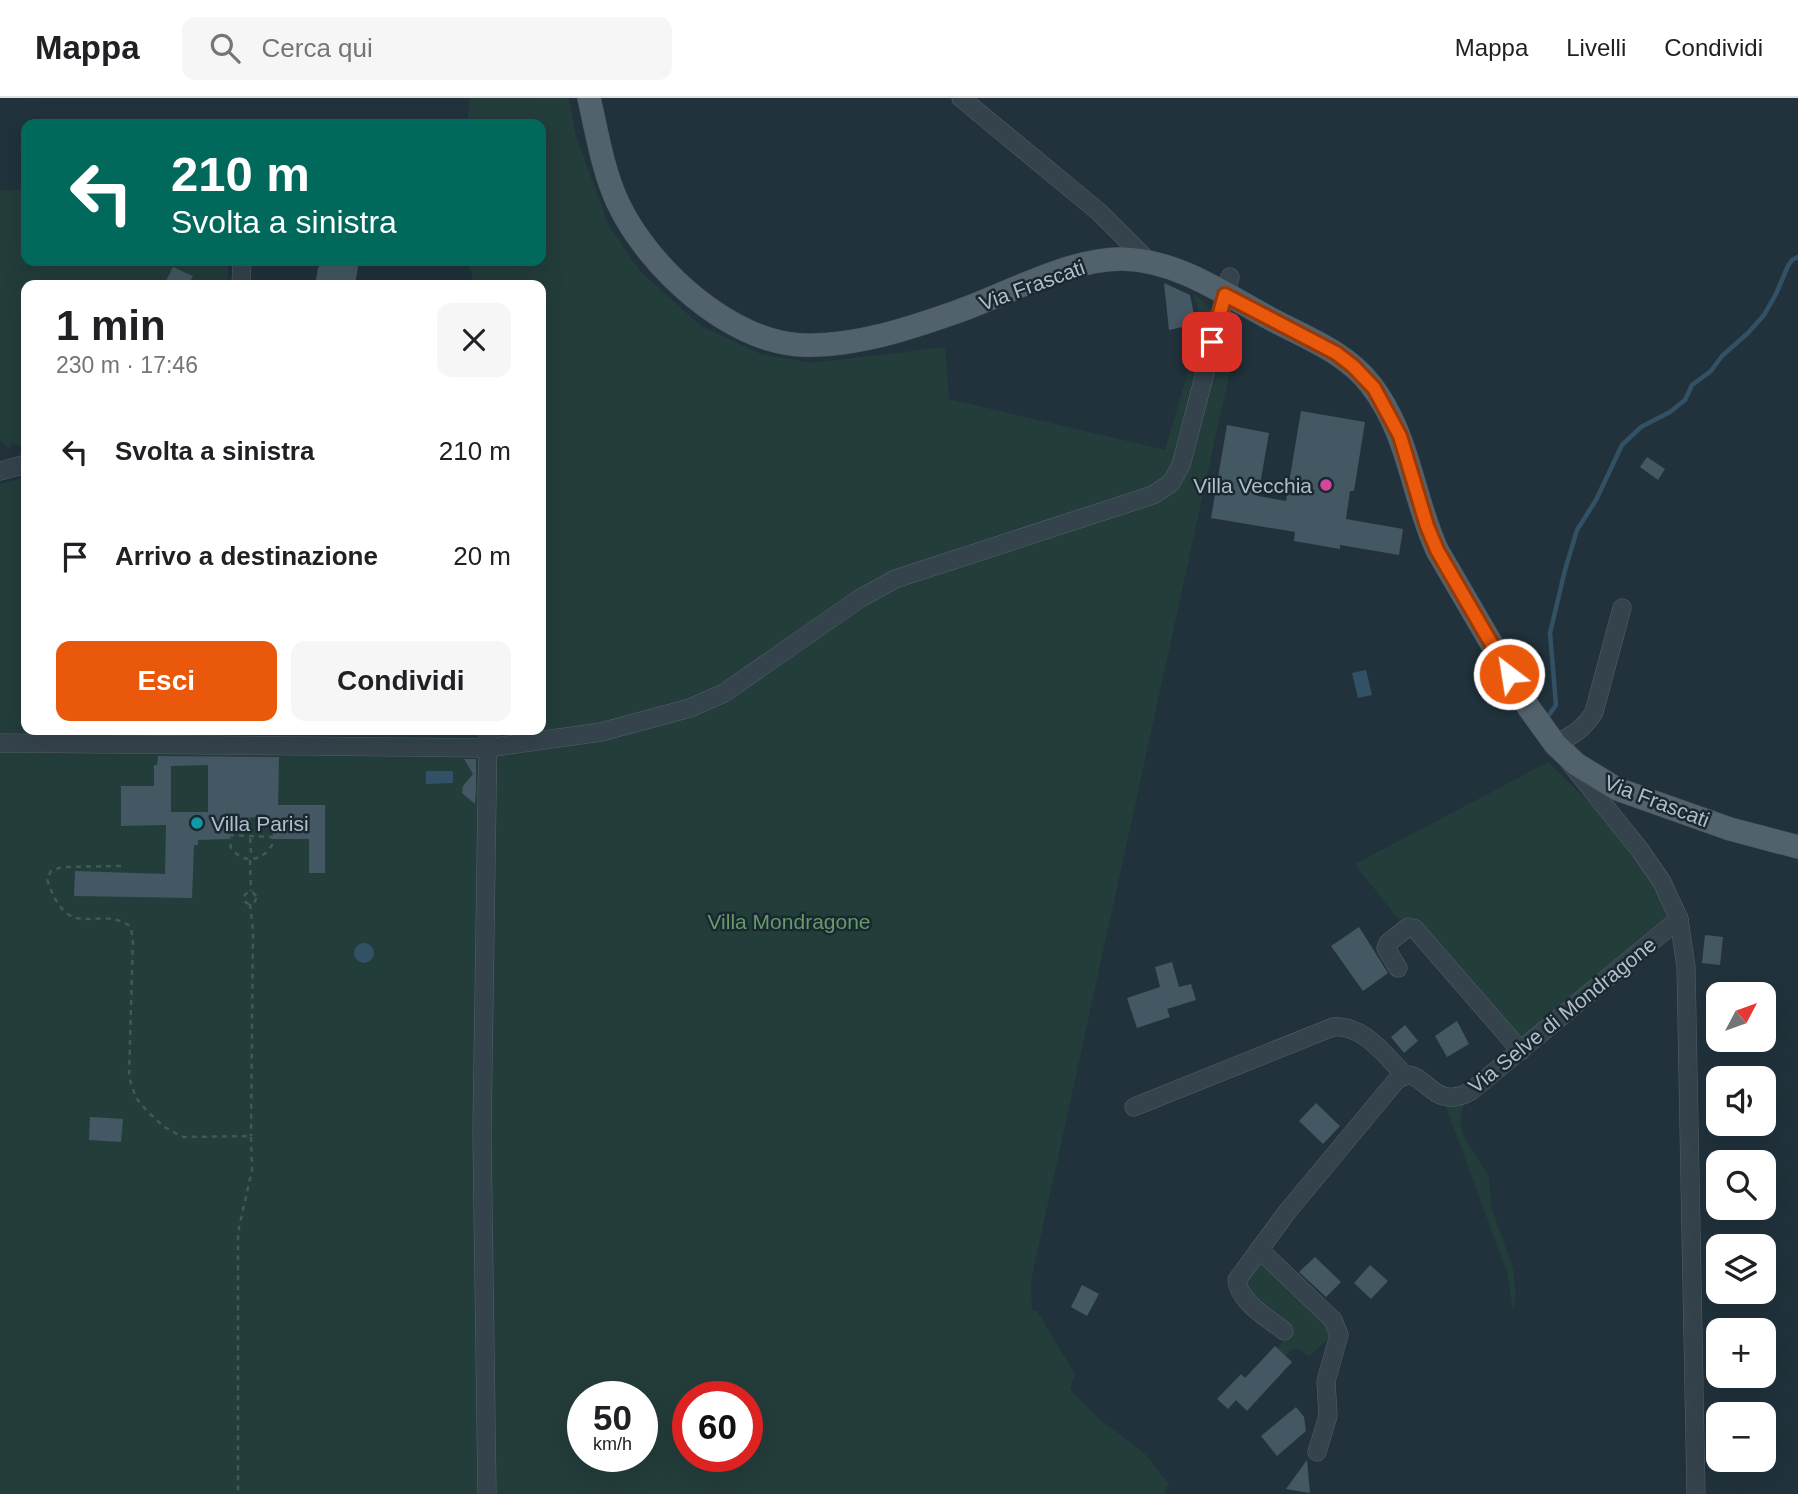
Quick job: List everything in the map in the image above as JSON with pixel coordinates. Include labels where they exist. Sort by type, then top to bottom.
[{"type":"main road","name":"Via Frascati","points":[[590,98],[602,156],[615,196],[644,248],[664,270],[708,306],[739,326],[775,340],[789,344],[816,345],[862,338],[937,319],[1087,263],[1118,259],[1149,262],[1228,286],[1336,353],[1374,388],[1400,436],[1427,526],[1437,550],[1521,694],[1555,744],[1584,770],[1617,789],[1730,829],[1798,847]]},
{"type":"street","points":[[961,98],[1099,212],[1149,262]]},
{"type":"street","points":[[546,734],[616,729],[700,704],[738,685],[859,599],[895,579],[1153,495],[1164,489],[1176,478],[1181,465],[1228,286]]},
{"type":"street","points":[[0,471],[21,465]]},
{"type":"street","points":[[1555,744],[1575,734],[1588,723],[1594,712],[1622,608]]},
{"type":"street","points":[[0,743],[488,739],[539,735]]},
{"type":"street","points":[[487,1494],[482,1133],[488,739]]},
{"type":"street","name":"Via Selve di Mondragone","points":[[1555,744],[1650,863],[1679,919],[1686,967],[1696,1494]]},
{"type":"street","name":"Via Selve di Mondragone","points":[[1135,1107],[1333,1027],[1346,1027],[1359,1032],[1406,1076],[1421,1080],[1438,1095],[1457,1097],[1476,1087],[1521,1051],[1679,919]]},
{"type":"street","points":[[1398,968],[1386,948],[1388,943],[1408,926],[1415,929],[1521,1051]]},
{"type":"street","points":[[1284,1331],[1246,1299],[1237,1285],[1241,1274],[1259,1248],[1395,1082],[1406,1076]]},
{"type":"street","points":[[1259,1248],[1339,1329],[1326,1381],[1328,1416],[1317,1452]]},
{"type":"path","points":[[249,818],[251,853]]},
{"type":"path","points":[[229,835],[250,836],[272,837],[272,845],[264,856],[250,860],[236,854],[231,848],[229,835]]},
{"type":"path","points":[[250,860],[251,891]]},
{"type":"path","points":[[121,866],[62,867],[51,871],[47,879],[52,896],[64,911],[78,920],[122,921],[130,926],[133,938],[129,1077],[135,1098],[164,1127],[183,1137],[251,1136]]},
{"type":"path","points":[[250,904],[257,899],[251,891]]},
{"type":"path","points":[[250,904],[244,898],[245,894],[251,891]]},
{"type":"path","points":[[239,1494],[238,1233],[252,1170],[253,930],[250,904]]},
{"type":"green space","name":"Villa Mondragone","points":[[470,98],[569,98],[576,136],[608,224],[639,270],[701,326],[761,354],[812,363],[945,347],[949,399],[1165,450],[1202,324],[1193,293],[1219,317],[1240,325],[1031,1281],[1032,1311],[1037,1311],[1075,1374],[1070,1389],[1097,1417],[1145,1454],[1169,1484],[1165,1490],[1166,1494],[0,1494],[0,484],[21,478],[21,735],[546,735],[546,280],[473,280],[469,266],[546,266],[546,119],[468,119]]},
{"type":"green space","points":[[0,190],[21,190],[21,266],[228,266],[228,280],[21,280],[21,446],[12,442],[11,450],[0,440]]},
{"type":"green space","points":[[1548,762],[1599,812],[1661,890],[1671,918],[1520,1041],[1413,917],[1398,919],[1355,864]]},
{"type":"green space","points":[[1445,1104],[1459,1107],[1464,1104],[1460,1121],[1464,1137],[1489,1177],[1491,1207],[1513,1268],[1516,1296],[1513,1310],[1507,1272]]},
{"type":"green space","points":[[1261,1257],[1335,1332],[1309,1357],[1299,1349],[1293,1349],[1285,1356],[1277,1348],[1292,1332],[1244,1290],[1243,1281]]},
{"type":"water","points":[[1366,670],[1372,695],[1358,698],[1352,673]]},
{"type":"water","points":[[426,771],[453,771],[453,783],[426,784]]},
{"type":"water","points":[[364,943],[371,946],[374,953],[371,960],[364,963],[357,960],[354,953],[357,946]]},
{"type":"building","points":[[358,266],[356,280],[316,280],[318,268]]},
{"type":"building","points":[[173,267],[193,276],[191,280],[166,280]]},
{"type":"building","points":[[1164,283],[1190,295],[1196,324],[1169,330]]},
{"type":"building","name":"Villa Vecchia","points":[[1301,411],[1365,422],[1354,491],[1350,491],[1346,519],[1403,529],[1399,555],[1340,545],[1340,549],[1294,541],[1295,532],[1211,518],[1227,425],[1269,433],[1258,496],[1286,501]]},
{"type":"building","points":[[1647,457],[1665,469],[1658,480],[1640,467]]},
{"type":"building","name":"Villa Parisi","points":[[158,756],[279,757],[278,805],[325,805],[325,873],[309,873],[309,839],[273,839],[272,820],[268,820],[268,817],[232,818],[232,821],[228,821],[228,839],[198,840],[198,845],[194,845],[192,898],[74,896],[75,871],[165,874],[166,825],[121,826],[121,786],[154,786],[154,765],[157,765]],"holes":[[[208,765],[208,812],[171,812],[171,766]]]},
{"type":"building","points":[[464,759],[476,759],[475,804],[462,793],[463,786],[473,774]]},
{"type":"building","points":[[1359,927],[1388,973],[1363,991],[1331,946]]},
{"type":"building","points":[[1705,935],[1723,937],[1720,965],[1702,963]]},
{"type":"building","points":[[1172,962],[1179,987],[1191,984],[1196,1000],[1167,1009],[1170,1017],[1137,1028],[1127,998],[1160,987],[1155,967]]},
{"type":"building","points":[[1457,1021],[1469,1044],[1447,1057],[1435,1036]]},
{"type":"building","points":[[1405,1025],[1418,1041],[1404,1053],[1391,1037]]},
{"type":"building","points":[[1316,1103],[1340,1126],[1323,1144],[1299,1121]]},
{"type":"building","points":[[90,1117],[123,1119],[121,1142],[89,1140]]},
{"type":"building","points":[[1315,1257],[1341,1282],[1326,1297],[1299,1272]]},
{"type":"building","points":[[1370,1265],[1388,1281],[1371,1299],[1354,1283]]},
{"type":"building","points":[[1082,1285],[1099,1294],[1087,1316],[1071,1307]]},
{"type":"building","points":[[1275,1346],[1292,1362],[1247,1411],[1236,1400],[1228,1409],[1217,1399],[1241,1374],[1245,1378]]},
{"type":"building","points":[[1296,1407],[1304,1417],[1306,1431],[1277,1456],[1261,1436]]},
{"type":"building","points":[[1307,1460],[1310,1493],[1286,1489]]},
{"type":"waterway","points":[[1549,715],[1556,705],[1550,633],[1565,570],[1577,530],[1596,500],[1622,445],[1641,427],[1670,412],[1685,400],[1692,385],[1711,371],[1722,356],[1748,333],[1764,315],[1788,266],[1798,257]]},
{"type":"place","name":"Villa Vecchia","points":[[1326,485]]},
{"type":"place","name":"Villa Parisi","points":[[197,823]]},
{"type":"route","points":[[1212,342],[1225,295],[1336,353],[1366,378],[1396,425],[1437,550],[1509,674]]}]
